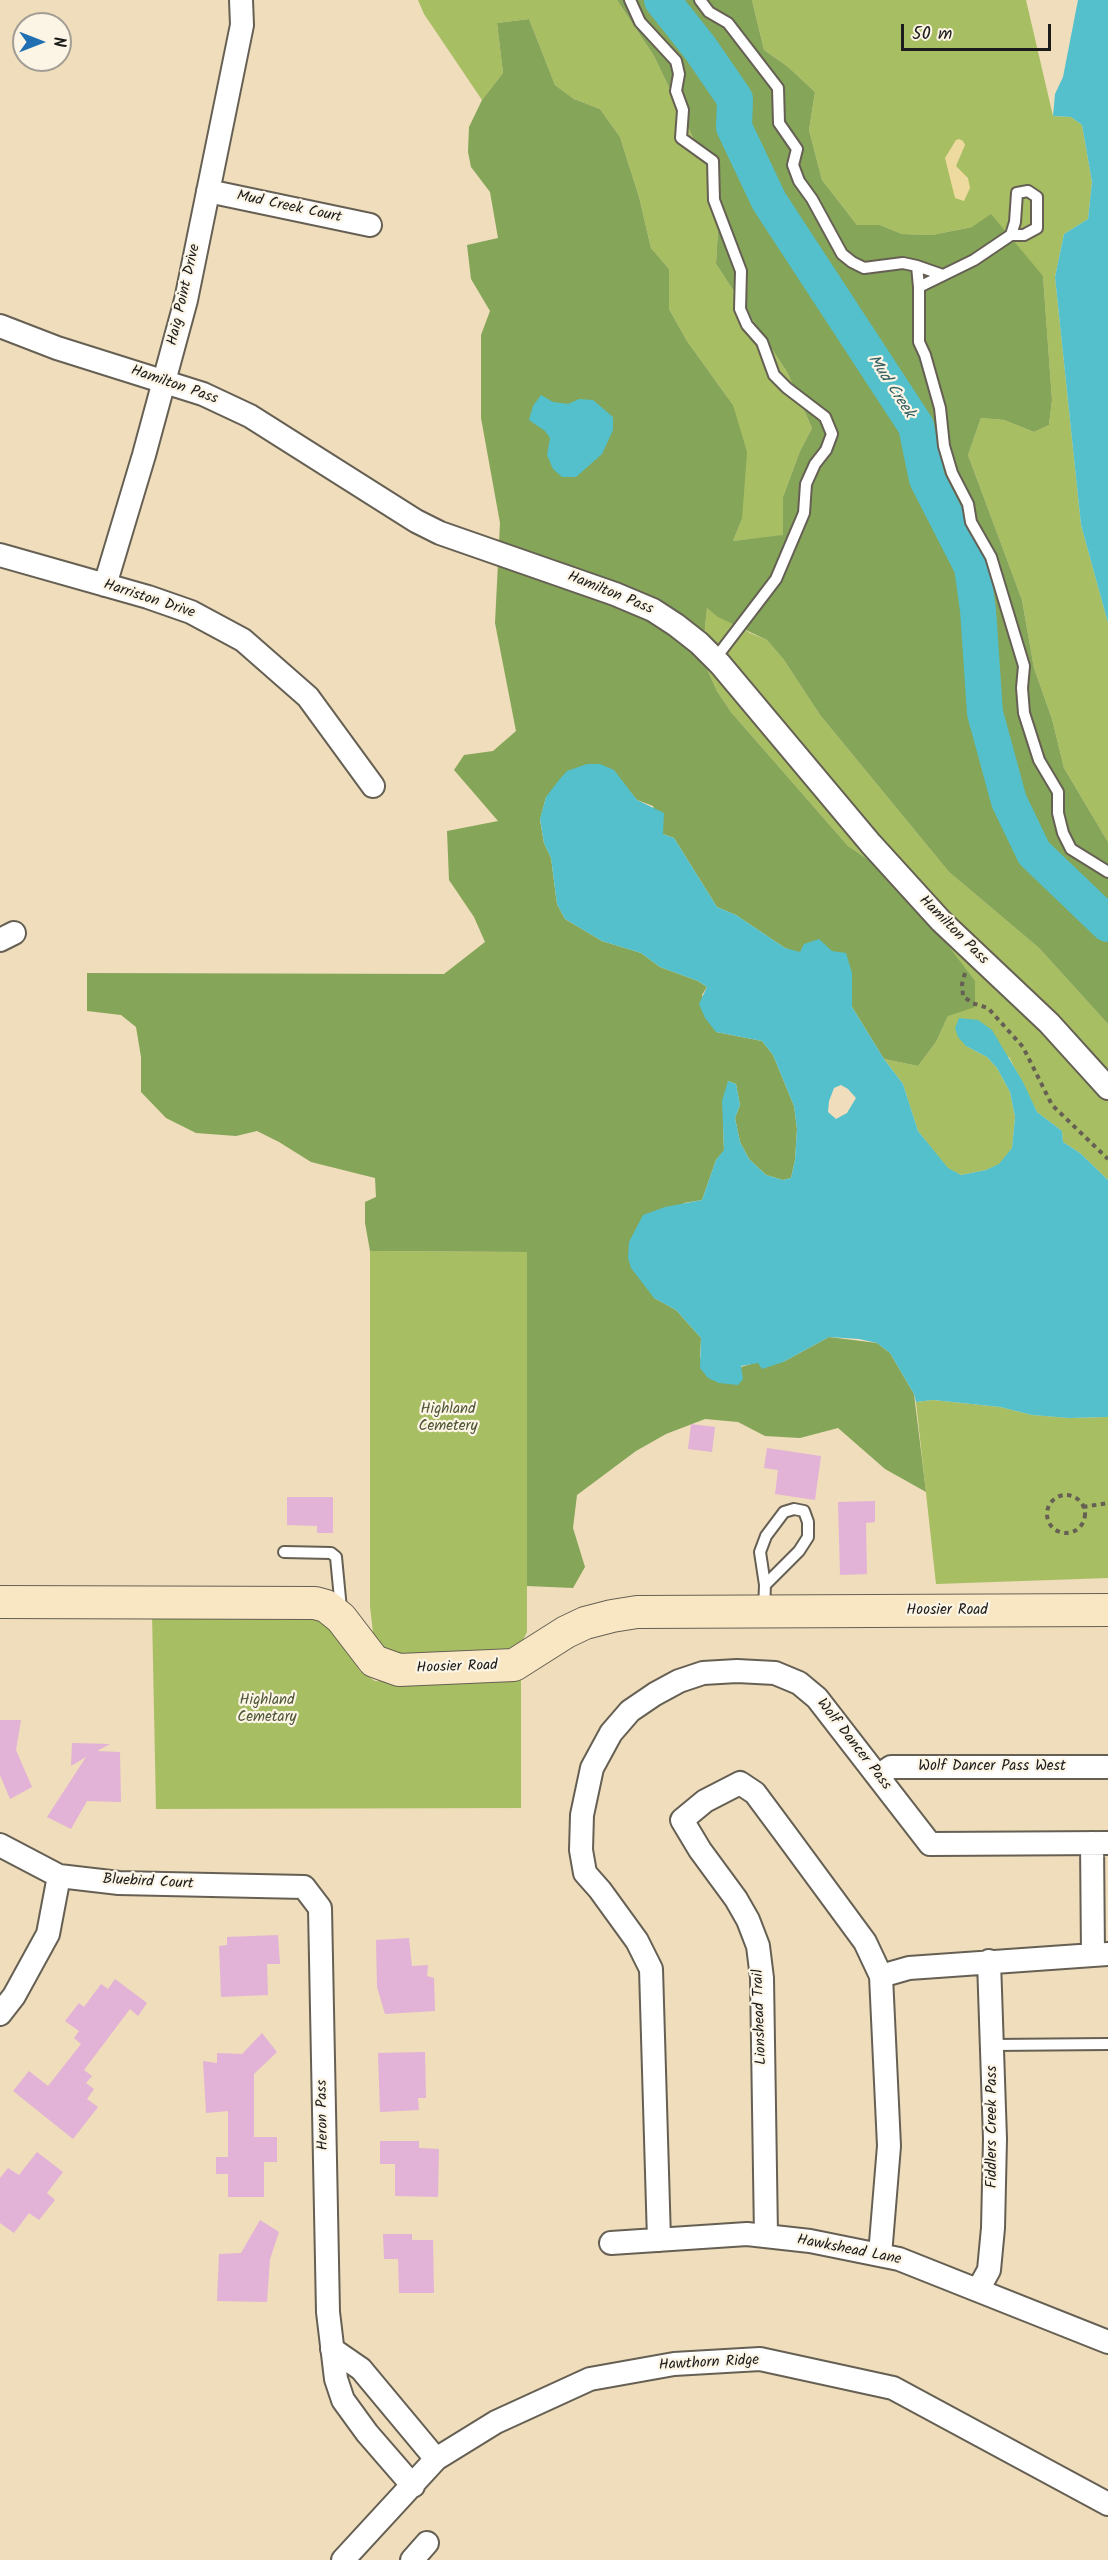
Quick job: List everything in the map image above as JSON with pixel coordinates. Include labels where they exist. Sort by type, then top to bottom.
[{"type":"street","name":"Haig Point Drive","points":[[105,585],[186,300],[242,25],[241,0]]},
{"type":"street","name":"Mud Creek Court","points":[[207,191],[370,225]]},
{"type":"street","name":"Hamilton Pass","points":[[0,326],[57,348],[203,394],[250,416],[416,521],[440,533],[615,594],[653,610],[699,643],[871,844],[941,921],[1049,1023],[1108,1088]]},
{"type":"street","name":"Harriston Drive","points":[[0,555],[191,612],[243,640],[308,697],[373,786]]},
{"type":"street","name":"Hoosier Road","points":[[0,1602],[303,1601],[327,1606],[341,1618],[374,1661],[399,1670],[514,1665],[566,1632],[612,1616],[765,1599],[1108,1610]]},
{"type":"street","name":"Wolf Dancer Pass","points":[[659,2240],[651,1969],[637,1941],[585,1873],[582,1850],[582,1815],[592,1768],[610,1733],[630,1711],[655,1694],[679,1681],[703,1673],[736,1671],[775,1673],[799,1683],[818,1698],[930,1844],[1100,1843],[1101,1954]]},
{"type":"street","name":"Wolf Dancer Pass West","points":[[878,1776],[891,1767],[1108,1767]]},
{"type":"street","name":"Lionshead Trail","points":[[766,2236],[762,1978],[758,1946],[748,1920],[736,1899],[682,1820],[705,1801],[740,1784],[755,1793],[865,1942],[881,1976]]},
{"type":"street","name":"Bluebird Court","points":[[0,1845],[59,1876],[119,1883],[304,1887]]},
{"type":"street","points":[[0,2014],[14,1996],[48,1934],[59,1876]]},
{"type":"street","name":"Heron Pass","points":[[304,1887],[320,1908],[328,2312],[336,2379],[343,2400],[367,2433],[413,2486]]},
{"type":"street","points":[[880,2255],[889,2146],[881,1976],[909,1968],[1101,1954]]},
{"type":"street","name":"Fiddlers Creek Pass","points":[[978,2290],[989,2270],[993,2228],[995,2139],[988,1962]]},
{"type":"street","name":"Hawkshead Lane","points":[[610,2243],[747,2234],[810,2241],[899,2259],[1108,2342]]},
{"type":"street","points":[[332,2349],[361,2369],[436,2459]]},
{"type":"street","name":"Hawthorn Ridge","points":[[343,2560],[436,2459],[496,2422],[590,2379],[674,2364],[760,2359],[893,2388],[1108,2504]]},
{"type":"street","points":[[412,2560],[427,2543]]},
{"type":"lane","points":[[630,0],[640,22],[676,62],[679,74],[676,91],[683,110],[681,138],[713,161],[714,200],[741,271],[740,309],[747,325],[762,342],[774,375],[825,417],[832,434],[826,450],[815,464],[806,484],[804,513],[776,579],[714,659]]},
{"type":"lane","points":[[700,0],[710,12],[728,23],[778,88],[779,123],[797,149],[793,165],[799,181],[812,199],[842,254],[864,268],[903,263],[940,274]]},
{"type":"lane","points":[[919,287],[940,274],[974,260],[1011,235]]},
{"type":"lane","points":[[917,266],[919,342],[929,366],[940,408],[944,446],[952,472],[968,504],[970,522],[991,557],[1024,666],[1022,688],[1024,713],[1030,738],[1039,760],[1058,792],[1058,813],[1063,833],[1071,849],[1108,872]]},
{"type":"lane","points":[[794,1509],[804,1511],[808,1522],[808,1537],[765,1599],[760,1552],[766,1536],[784,1512],[794,1509]]},
{"type":"lane","points":[[284,1552],[331,1552],[336,1557],[341,1618]]},
{"type":"lane","points":[[993,2045],[1108,2044]]},
{"type":"path","points":[[976,954],[966,967],[962,984],[963,996],[972,1003],[988,1008],[1023,1047],[1052,1105],[1108,1159]]},
{"type":"path","points":[[1070,1495],[1076,1498],[1083,1507],[1085,1513],[1081,1526],[1070,1533],[1057,1531],[1048,1522],[1047,1510],[1058,1496],[1070,1495]]},
{"type":"path","points":[[1083,1507],[1108,1503]]},
{"type":"green space","points":[[418,0],[617,0],[654,56],[720,194],[716,264],[787,372],[812,428],[800,451],[783,497],[783,536],[733,541],[742,519],[733,405],[687,341],[669,309],[669,269],[651,248],[639,197],[620,137],[600,109],[574,99],[555,85],[529,19],[497,23],[503,73],[482,100],[424,14]]},
{"type":"green space","points":[[617,0],[752,0],[764,50],[787,66],[815,92],[809,130],[822,180],[857,225],[880,225],[902,234],[932,235],[972,227],[991,214],[1043,276],[1052,400],[1049,425],[1034,432],[1004,420],[981,418],[968,455],[1022,600],[1034,668],[1052,719],[1064,768],[1108,842],[1108,1024],[1039,948],[949,872],[820,715],[784,660],[767,640],[718,617],[707,608],[702,658],[717,691],[731,712],[848,846],[875,864],[940,935],[975,981],[975,1007],[948,1016],[936,1042],[918,1066],[884,1059],[852,1007],[852,973],[785,948],[736,915],[717,907],[674,838],[663,834],[653,806],[637,800],[625,786],[546,797],[540,820],[544,843],[551,858],[557,904],[565,919],[602,941],[641,953],[660,967],[698,981],[707,987],[702,995],[716,1032],[762,1041],[773,1055],[794,1106],[797,1129],[795,1160],[791,1178],[783,1180],[766,1175],[749,1159],[740,1142],[735,1118],[740,1105],[736,1084],[728,1081],[723,1125],[724,1151],[716,1160],[702,1200],[684,1203],[654,1298],[676,1310],[701,1338],[700,1358],[741,1367],[758,1362],[783,1362],[829,1337],[877,1343],[890,1353],[914,1394],[926,1492],[885,1469],[838,1428],[800,1438],[765,1436],[738,1422],[705,1419],[666,1434],[636,1451],[577,1495],[573,1528],[585,1567],[573,1588],[527,1586],[527,1252],[370,1251],[365,1223],[365,1202],[376,1197],[375,1178],[311,1162],[257,1131],[236,1136],[196,1133],[166,1118],[141,1092],[141,1057],[136,1027],[121,1015],[87,1011],[87,973],[444,974],[485,942],[474,917],[449,880],[447,831],[498,821],[454,770],[464,755],[493,751],[516,731],[495,623],[500,523],[481,418],[481,335],[490,311],[471,279],[467,245],[498,238],[490,192],[471,167],[468,152],[469,127],[482,100],[503,73],[497,23],[529,19],[555,85],[574,99],[600,109],[620,137],[639,197],[651,248],[669,269],[669,309],[687,341],[733,405],[747,452],[742,519],[733,541],[783,535],[783,497],[800,451],[812,428],[787,372],[716,264],[720,194],[654,56]]},
{"type":"green space","points":[[752,0],[1026,0],[1053,116],[1071,117],[1082,125],[1092,182],[1088,219],[1064,234],[1055,277],[1081,525],[1108,623],[1108,842],[1064,768],[1052,719],[1034,668],[1022,600],[968,455],[981,418],[1004,420],[1034,432],[1049,425],[1052,400],[1043,276],[972,227],[932,235],[902,234],[880,225],[857,225],[822,180],[809,130],[815,92],[787,66],[764,50]]},
{"type":"green space","points":[[707,608],[750,633],[767,640],[784,660],[820,715],[949,872],[1039,948],[1108,1024],[1108,1180],[1080,1153],[1063,1142],[1062,1131],[1037,1112],[1009,1057],[966,1046],[987,1057],[997,1068],[1010,1092],[1015,1117],[1012,1148],[1000,1164],[986,1170],[961,1175],[948,1169],[918,1131],[903,1084],[884,1059],[918,1066],[936,1042],[948,1016],[875,864],[848,846],[731,712],[717,691],[702,658]]},
{"type":"green space","name":"Highland Cemetery","points":[[370,1251],[527,1252],[527,1632],[523,1640],[512,1649],[396,1656],[374,1642],[370,1606]]},
{"type":"green space","points":[[933,1400],[1000,1407],[1032,1415],[1069,1418],[1108,1417],[1108,1578],[936,1584],[916,1402]]},
{"type":"green space","name":"Highland Cemetary","points":[[314,1612],[328,1621],[360,1671],[375,1681],[521,1679],[521,1808],[156,1809],[152,1613]]},
{"type":"sand","points":[[959,139],[965,145],[956,166],[968,178],[970,188],[964,201],[955,198],[945,158],[956,140]]},
{"type":"water","points":[[1078,0],[1108,0],[1108,623],[1081,525],[1055,277],[1064,234],[1088,219],[1092,182],[1082,125],[1071,117],[1053,116],[1055,94],[1063,77]]},
{"type":"water","points":[[541,395],[553,402],[568,404],[579,399],[593,400],[613,417],[613,430],[602,454],[576,477],[562,477],[553,469],[547,455],[550,438],[545,431],[529,420],[533,406]]},
{"type":"water","points":[[587,764],[600,764],[614,770],[637,800],[664,813],[663,834],[674,838],[717,907],[736,915],[785,948],[800,952],[804,944],[819,939],[832,951],[846,953],[852,973],[852,1007],[884,1059],[903,1084],[918,1131],[948,1168],[961,1175],[986,1170],[999,1164],[1012,1148],[1015,1117],[1010,1092],[997,1068],[987,1057],[966,1046],[958,1037],[955,1028],[959,1018],[978,1020],[992,1030],[1023,1082],[1037,1112],[1062,1131],[1063,1142],[1080,1153],[1108,1180],[1108,1417],[1069,1418],[1032,1415],[1000,1407],[933,1400],[916,1402],[914,1394],[890,1353],[877,1343],[859,1339],[829,1337],[783,1362],[762,1369],[758,1363],[741,1366],[743,1379],[738,1385],[719,1383],[708,1378],[700,1368],[701,1338],[676,1310],[654,1298],[631,1268],[628,1258],[629,1242],[643,1215],[665,1207],[702,1200],[716,1160],[724,1150],[722,1101],[728,1081],[736,1084],[740,1105],[735,1118],[740,1142],[749,1159],[766,1175],[783,1180],[791,1178],[795,1160],[797,1129],[794,1106],[773,1055],[762,1041],[716,1032],[705,1018],[699,1004],[707,987],[698,981],[660,967],[641,953],[602,941],[565,919],[557,904],[551,858],[544,843],[540,819],[546,797],[567,771]],"holes":[[[841,1085],[856,1098],[847,1113],[836,1119],[828,1112],[834,1088]]]},
{"type":"building","points":[[691,1424],[715,1427],[712,1452],[688,1449]]},
{"type":"building","points":[[767,1448],[821,1456],[815,1500],[775,1494],[778,1470],[764,1468]]},
{"type":"building","points":[[287,1497],[333,1497],[333,1533],[317,1533],[317,1526],[287,1525]]},
{"type":"building","points":[[875,1501],[875,1522],[866,1523],[867,1574],[840,1575],[838,1502]]},
{"type":"building","points":[[0,1720],[21,1720],[16,1750],[32,1787],[10,1799],[0,1775]]},
{"type":"building","points":[[72,1743],[110,1744],[97,1751],[120,1752],[121,1802],[87,1801],[71,1829],[47,1817],[86,1757],[71,1766]]},
{"type":"building","points":[[278,1935],[280,1964],[267,1964],[268,1995],[221,1997],[219,1946],[227,1945],[227,1937]]},
{"type":"building","points":[[409,1938],[412,1966],[428,1965],[427,1976],[434,1978],[435,2011],[385,2014],[377,1987],[376,1940]]},
{"type":"building","points":[[115,1979],[147,2003],[138,2016],[130,2009],[84,2070],[92,2076],[86,2083],[94,2089],[87,2099],[98,2107],[73,2139],[13,2091],[29,2071],[48,2086],[81,2044],[74,2038],[79,2031],[65,2021],[79,2003],[84,2007],[101,1984],[108,1989]]},
{"type":"building","points":[[262,2033],[277,2052],[254,2074],[254,2137],[277,2137],[277,2162],[264,2162],[264,2197],[228,2197],[228,2174],[216,2174],[216,2157],[228,2157],[228,2111],[206,2113],[203,2061],[217,2063],[217,2053],[242,2054]]},
{"type":"building","points":[[425,2052],[426,2098],[418,2098],[419,2110],[380,2112],[378,2053]]},
{"type":"building","points":[[380,2141],[419,2141],[419,2148],[439,2149],[438,2197],[395,2196],[395,2164],[380,2164]]},
{"type":"building","points":[[37,2152],[63,2172],[47,2193],[55,2200],[39,2220],[29,2213],[14,2233],[0,2223],[0,2178],[8,2168],[19,2175]]},
{"type":"building","points":[[260,2220],[279,2232],[270,2259],[267,2302],[217,2301],[219,2254],[241,2253]]},
{"type":"building","points":[[383,2234],[412,2234],[412,2240],[433,2240],[434,2293],[399,2293],[398,2259],[384,2259]]},
{"type":"waterway","name":"Mud Creek","points":[[662,0],[700,48],[735,99],[734,127],[769,201],[916,426],[927,479],[972,567],[978,610],[985,713],[1009,801],[1034,853],[1108,924]]}]
